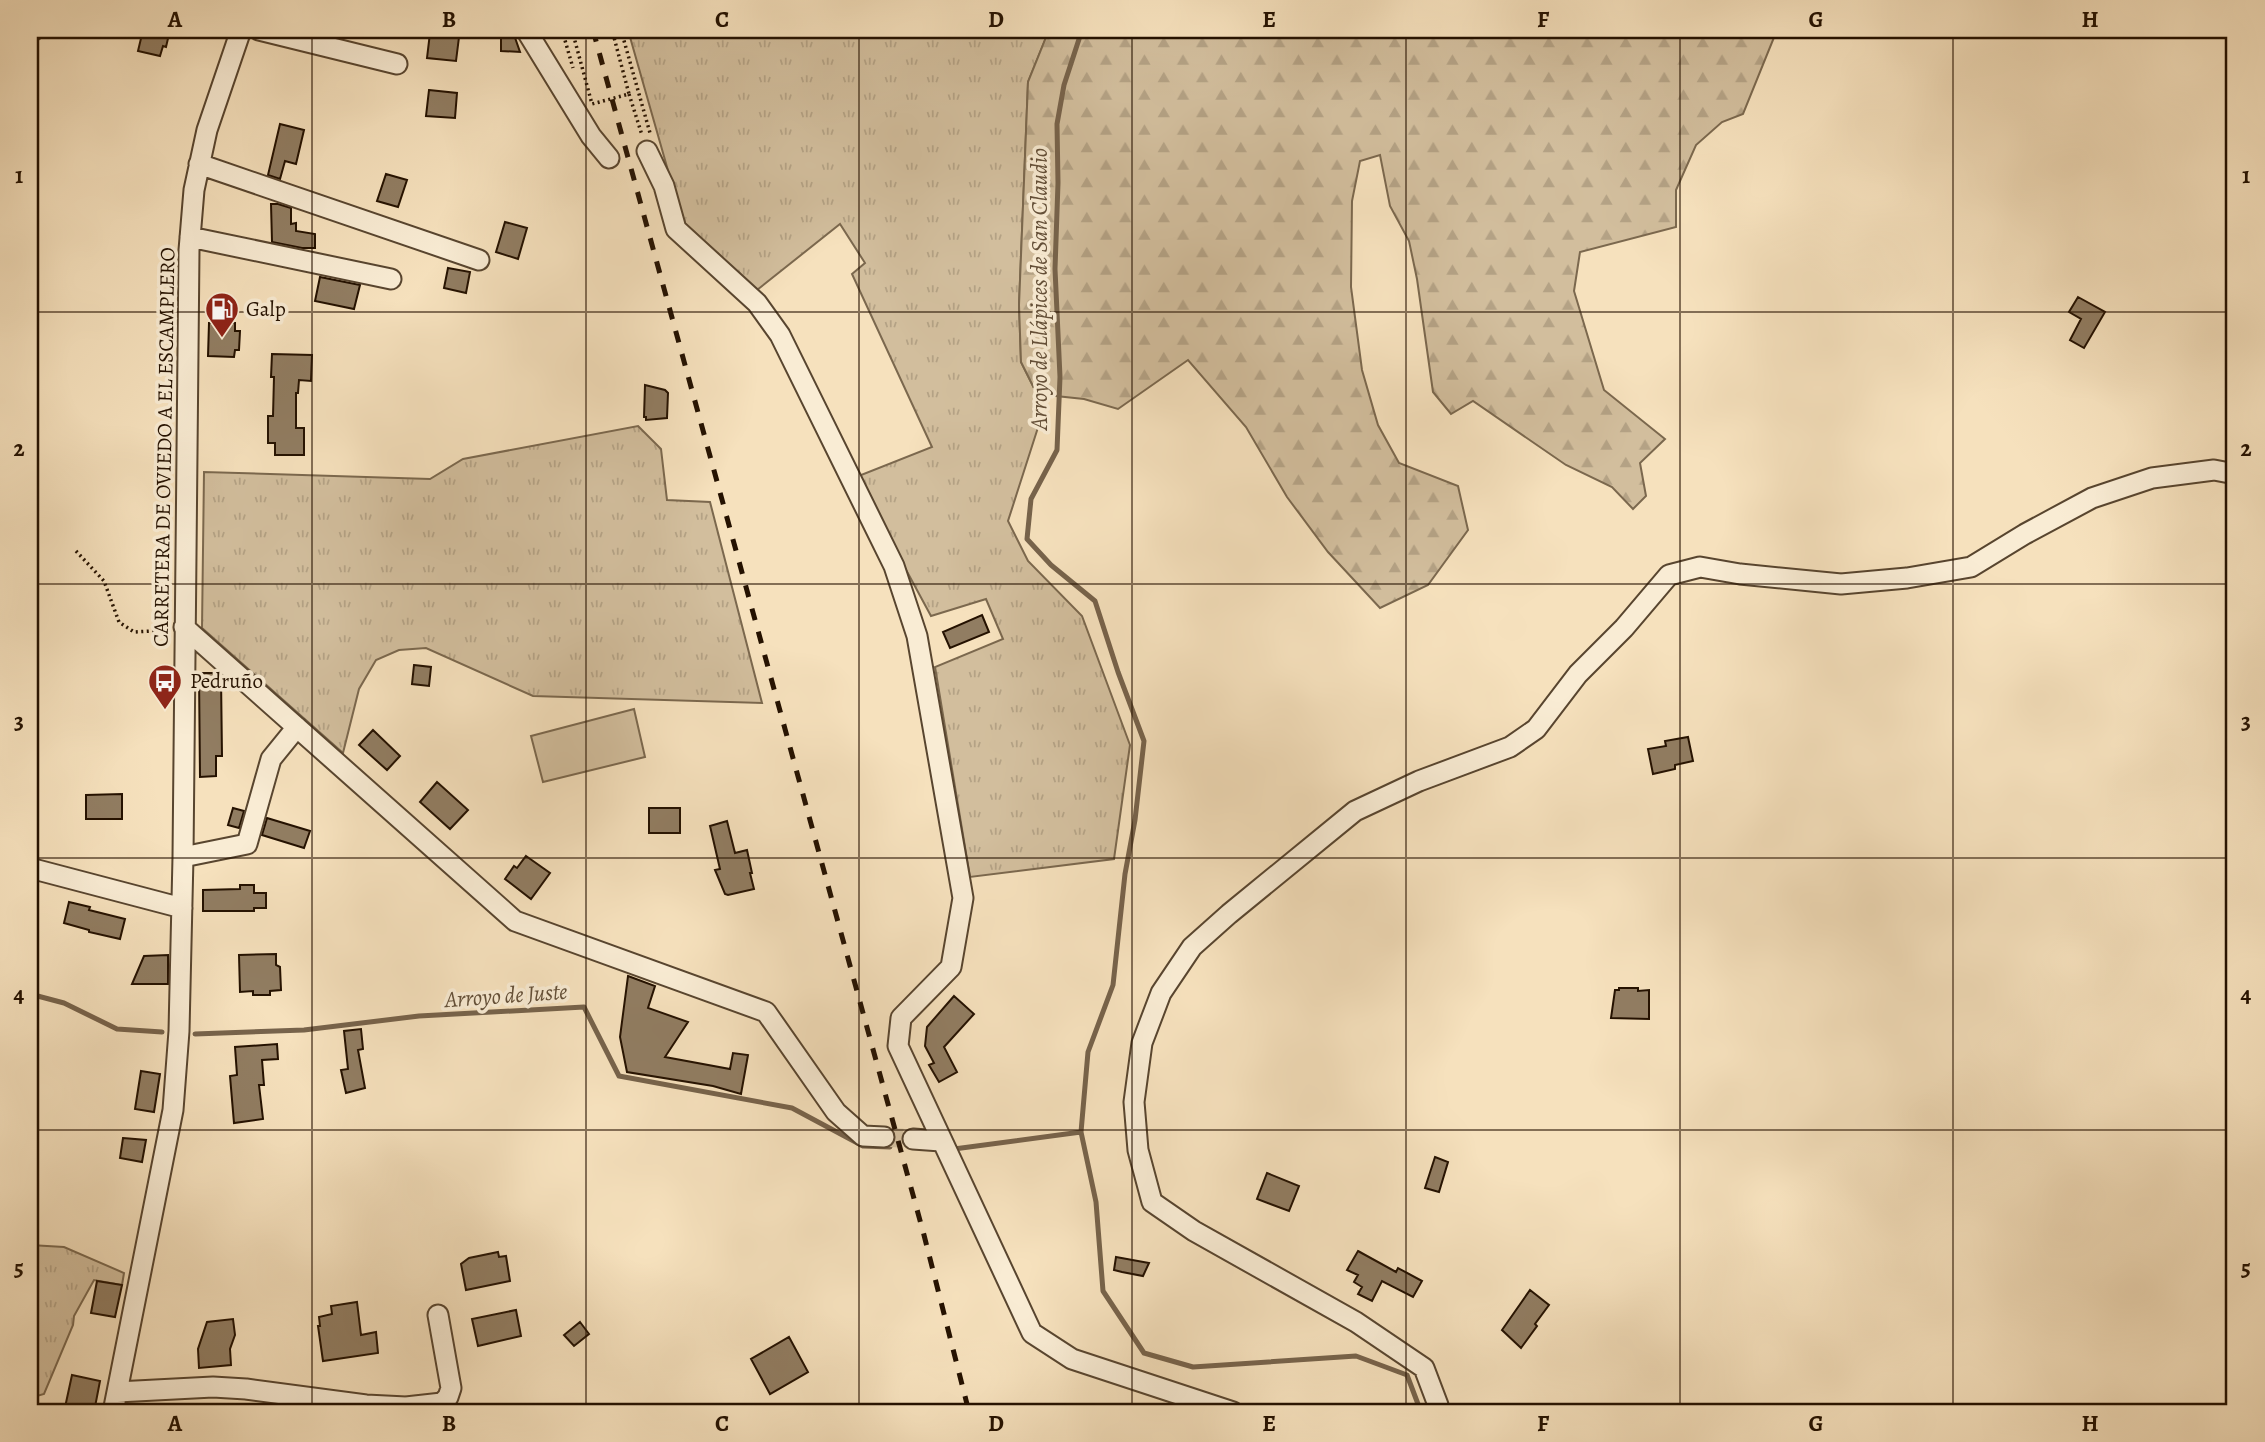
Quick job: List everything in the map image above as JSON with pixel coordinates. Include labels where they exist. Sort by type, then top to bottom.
[{"type":"street","name":"CARRETERA DE OVIEDO A EL ESCAMPLERO","points":[[113,1412],[173,1110],[179,1031],[190,237],[194,190],[206,130],[241,30]]},
{"type":"street","points":[[258,30],[397,64]]},
{"type":"street","points":[[526,30],[591,136],[608,158]]},
{"type":"street","points":[[648,142],[676,229],[757,303],[780,335],[894,566],[917,636],[963,898],[951,967],[901,1018],[898,1046],[941,1141],[1032,1333],[1072,1359],[1233,1412]]},
{"type":"street","points":[[199,164],[479,260]]},
{"type":"street","points":[[190,237],[391,279]]},
{"type":"street","points":[[1438,1412],[1438,1405],[1424,1368],[1356,1322],[1194,1231],[1153,1202],[1138,1150],[1134,1102],[1142,1044],[1161,993],[1192,947],[1355,811],[1419,781],[1510,747],[1536,729],[1578,674],[1624,628],[1669,575],[1700,567],[1740,574],[1841,584],[1906,578],[1972,567],[2025,534],[2092,498],[2152,478],[2214,470],[2235,474]]},
{"type":"street","points":[[184,627],[515,921],[766,1012],[836,1112],[863,1136],[884,1137]]},
{"type":"street","points":[[183,857],[247,844],[271,759],[297,727]]},
{"type":"street","points":[[30,868],[182,908]]},
{"type":"street","points":[[913,1139],[941,1141]]},
{"type":"street","points":[[117,1392],[213,1387],[366,1405],[406,1407],[442,1403],[451,1388],[438,1315]]},
{"type":"path","points":[[572,30],[592,104],[629,94]]},
{"type":"path","points":[[612,30],[629,94],[648,142]]},
{"type":"path","points":[[621,30],[648,142]]},
{"type":"path","points":[[76,551],[104,581],[119,622],[134,632],[161,632],[184,627]]},
{"type":"green space","points":[[628,30],[1049,30],[1028,82],[1019,305],[1021,362],[1037,394],[1042,415],[1008,521],[1028,561],[1082,616],[1130,745],[1114,859],[970,877],[935,667],[1003,639],[986,599],[931,616],[856,477],[932,447],[852,274],[865,263],[840,224],[757,290],[679,219]]},
{"type":"green space","points":[[1049,30],[1777,30],[1743,114],[1722,122],[1696,145],[1676,190],[1676,227],[1580,252],[1574,291],[1604,390],[1665,439],[1640,463],[1646,496],[1633,509],[1612,487],[1566,465],[1473,401],[1451,414],[1433,392],[1409,241],[1390,206],[1380,155],[1360,161],[1352,201],[1351,287],[1362,370],[1378,425],[1399,463],[1458,486],[1468,530],[1428,585],[1380,608],[1328,552],[1287,497],[1246,427],[1188,360],[1118,409],[1084,399],[1037,394],[1021,362],[1019,305],[1028,82]]},
{"type":"green space","points":[[638,426],[661,449],[667,500],[710,502],[762,703],[533,696],[426,648],[399,650],[376,660],[359,689],[343,753],[202,628],[204,472],[430,479],[463,459]]},
{"type":"green space","points":[[634,709],[645,757],[543,782],[531,736]]},
{"type":"green space","points":[[30,1245],[64,1247],[124,1273],[122,1285],[94,1280],[74,1316],[73,1325],[44,1394],[30,1398]]},
{"type":"building","points":[[143,30],[170,30],[166,47],[163,46],[160,56],[138,51]]},
{"type":"building","points":[[501,32],[513,32],[520,52],[501,51]]},
{"type":"building","points":[[430,33],[459,37],[456,61],[427,58]]},
{"type":"building","points":[[429,90],[457,93],[455,118],[426,116]]},
{"type":"building","points":[[280,124],[304,130],[296,164],[285,161],[280,179],[268,175]]},
{"type":"building","points":[[386,174],[407,180],[398,207],[377,201]]},
{"type":"building","points":[[271,204],[291,208],[291,224],[296,223],[296,231],[315,234],[315,248],[272,242]]},
{"type":"building","points":[[505,222],[527,228],[518,259],[496,252]]},
{"type":"building","points":[[448,268],[470,272],[466,293],[444,288]]},
{"type":"building","points":[[320,277],[360,285],[354,309],[315,301]]},
{"type":"building","points":[[2078,297],[2105,312],[2084,348],[2070,340],[2081,319],[2069,312]]},
{"type":"building","points":[[209,323],[235,323],[235,331],[240,331],[239,350],[235,350],[234,357],[208,356]]},
{"type":"building","points":[[272,354],[312,355],[311,381],[299,380],[296,393],[296,428],[304,428],[304,455],[275,455],[275,443],[268,443],[268,416],[273,416]]},
{"type":"building","points":[[645,385],[668,393],[667,418],[646,420],[644,417]]},
{"type":"building","points":[[982,615],[989,632],[950,648],[943,632]]},
{"type":"building","points":[[414,665],[431,667],[429,686],[412,684]]},
{"type":"building","points":[[199,673],[217,673],[221,677],[222,756],[216,756],[216,776],[200,777]]},
{"type":"building","points":[[373,730],[400,756],[387,770],[359,745]]},
{"type":"building","points":[[1688,737],[1693,761],[1653,774],[1648,749],[1666,746],[1665,741]]},
{"type":"building","points":[[437,782],[468,810],[450,829],[420,802]]},
{"type":"building","points":[[122,794],[122,819],[86,819],[86,795]]},
{"type":"building","points":[[233,808],[244,811],[239,828],[228,825]]},
{"type":"building","points":[[649,808],[680,808],[680,833],[649,833]]},
{"type":"building","points":[[267,818],[310,831],[304,848],[262,835]]},
{"type":"building","points":[[727,821],[735,853],[747,850],[754,889],[728,895],[725,894],[715,870],[720,869],[710,826]]},
{"type":"building","points":[[526,856],[550,873],[531,899],[505,879],[514,866],[517,868]]},
{"type":"building","points":[[240,885],[254,885],[254,893],[266,893],[266,908],[254,908],[254,911],[203,911],[203,890],[240,889]]},
{"type":"building","points":[[69,902],[125,919],[120,939],[64,923]]},
{"type":"building","points":[[276,954],[276,965],[280,967],[281,990],[270,991],[270,995],[253,995],[253,991],[240,992],[239,955]]},
{"type":"building","points":[[168,955],[168,984],[132,984],[144,956]]},
{"type":"building","points":[[628,976],[655,986],[648,1008],[688,1022],[665,1057],[730,1069],[733,1053],[748,1055],[741,1094],[713,1086],[627,1072],[620,1037]]},
{"type":"building","points":[[1615,990],[1649,990],[1649,1019],[1611,1018]]},
{"type":"building","points":[[954,996],[974,1014],[944,1047],[957,1072],[939,1082],[929,1065],[934,1063],[925,1046],[927,1027]]},
{"type":"building","points":[[361,1029],[363,1049],[358,1050],[365,1088],[346,1093],[341,1070],[348,1069],[344,1031]]},
{"type":"building","points":[[277,1044],[278,1059],[262,1060],[264,1085],[259,1085],[263,1119],[234,1123],[230,1076],[237,1075],[235,1047]]},
{"type":"building","points":[[141,1071],[160,1074],[154,1112],[135,1109]]},
{"type":"building","points":[[123,1138],[146,1140],[142,1162],[120,1158]]},
{"type":"building","points":[[1435,1157],[1448,1162],[1439,1192],[1425,1188]]},
{"type":"building","points":[[1267,1173],[1299,1186],[1289,1211],[1257,1199]]},
{"type":"building","points":[[1358,1251],[1396,1272],[1398,1268],[1422,1281],[1413,1297],[1382,1281],[1372,1301],[1358,1294],[1362,1287],[1354,1282],[1358,1275],[1347,1270]]},
{"type":"building","points":[[498,1252],[499,1257],[506,1256],[510,1281],[466,1290],[461,1264],[469,1258]]},
{"type":"building","points":[[1116,1257],[1149,1263],[1143,1276],[1114,1270]]},
{"type":"building","points":[[97,1281],[122,1285],[115,1317],[91,1313]]},
{"type":"building","points":[[1530,1290],[1549,1305],[1521,1348],[1502,1330]]},
{"type":"building","points":[[357,1302],[361,1335],[376,1332],[378,1353],[323,1361],[319,1317],[332,1314],[331,1306]]},
{"type":"building","points":[[516,1310],[521,1336],[478,1346],[472,1319]]},
{"type":"building","points":[[233,1319],[235,1335],[230,1349],[231,1365],[199,1368],[198,1349],[207,1322]]},
{"type":"building","points":[[580,1322],[589,1334],[574,1346],[564,1335]]},
{"type":"building","points":[[789,1337],[808,1372],[770,1394],[751,1359]]},
{"type":"building","points":[[72,1375],[100,1381],[94,1412],[64,1412]]},
{"type":"waterway","name":"Arroyo de Llápices de San Claudio","points":[[1082,30],[1064,85],[1057,124],[1055,269],[1060,377],[1057,450],[1031,499],[1027,539],[1051,565],[1095,601],[1144,741],[1113,985],[1088,1052],[1081,1132],[1096,1202],[1103,1291],[1144,1353],[1193,1367],[1356,1356],[1407,1375],[1421,1412]]},
{"type":"waterway","name":"Arroyo de Juste","points":[[30,994],[64,1003],[117,1029],[162,1032]]},
{"type":"waterway","name":"Arroyo de Juste","points":[[195,1034],[304,1030],[419,1016],[584,1007],[619,1076],[792,1108],[863,1146],[890,1147]]},
{"type":"waterway","name":"Arroyo de Juste","points":[[954,1149],[1081,1132]]},
{"type":"tunnel","points":[[884,1137],[913,1139]]},
{"type":"railway","points":[[593,30],[924,1235],[969,1412]]},
{"type":"place","name":"Galp","points":[[222,339]]},
{"type":"place","name":"Pedruño","points":[[165,711]]}]
